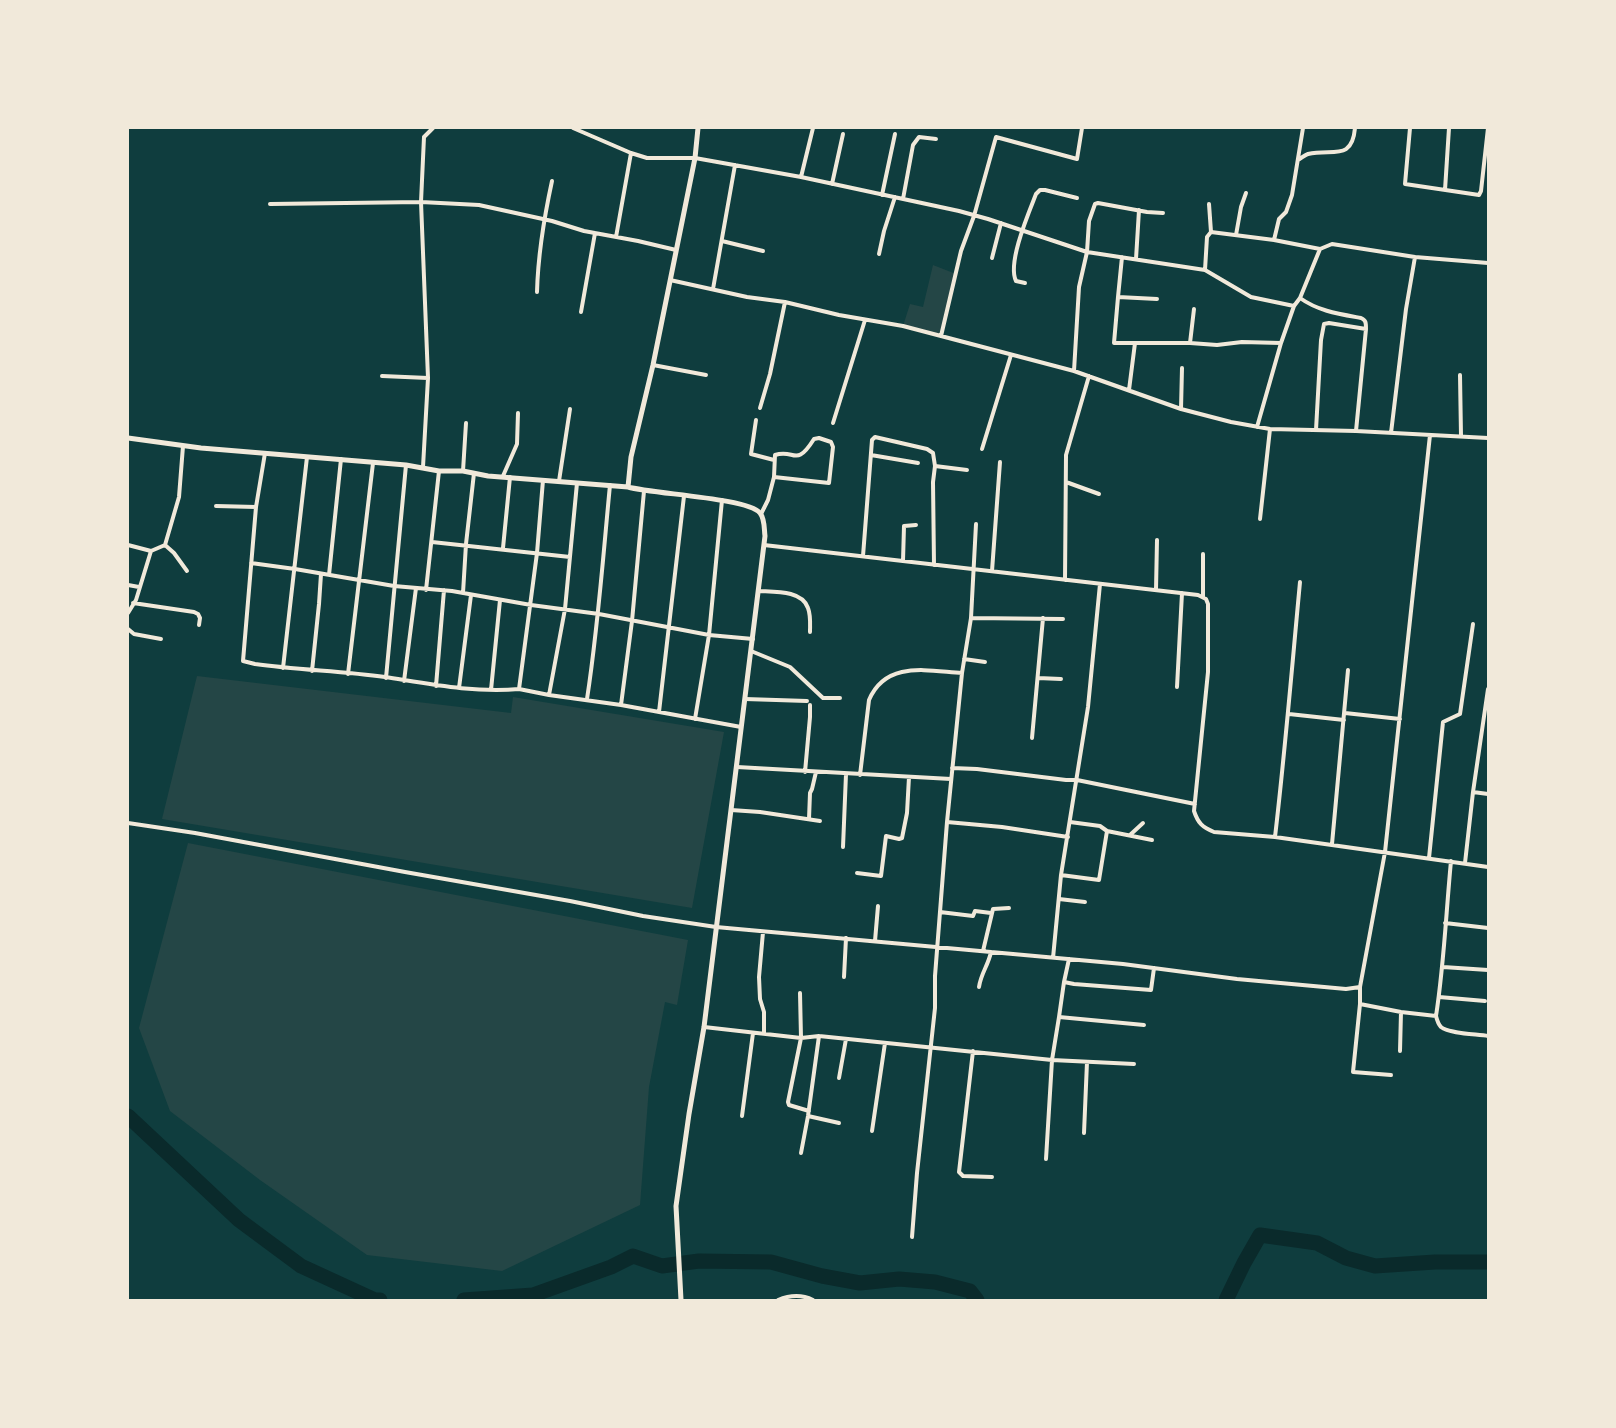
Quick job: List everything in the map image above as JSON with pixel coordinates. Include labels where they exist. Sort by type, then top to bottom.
[{"type":"street","points":[[423,467],[428,378],[421,202],[424,137],[433,128]]},
{"type":"street","points":[[573,128],[631,153],[655,158],[695,158],[802,177],[959,211],[1087,252],[1205,270],[1251,297],[1294,306]]},
{"type":"street","points":[[628,487],[631,457],[653,365],[695,158],[698,128]]},
{"type":"street","points":[[802,177],[814,128]]},
{"type":"street","points":[[941,336],[962,251],[997,136],[1077,159],[1082,128]]},
{"type":"street","points":[[1274,240],[1279,219],[1286,212],[1292,195],[1303,128]]},
{"type":"street","points":[[1298,160],[1307,154],[1345,151],[1350,147],[1354,138],[1355,128]]},
{"type":"street","points":[[1410,128],[1405,184],[1479,195],[1488,128]]},
{"type":"street","points":[[1445,190],[1450,128]]},
{"type":"street","points":[[832,184],[843,134]]},
{"type":"street","points":[[882,195],[895,134]]},
{"type":"street","points":[[903,199],[912,145],[919,137],[936,139]]},
{"type":"street","points":[[616,237],[631,153]]},
{"type":"street","points":[[713,289],[735,164]]},
{"type":"street","points":[[537,292],[538,258],[543,219],[552,181]]},
{"type":"street","points":[[1025,283],[1016,281],[1014,270],[1022,230],[1036,194],[1040,190],[1077,198]]},
{"type":"street","points":[[1236,235],[1241,207],[1246,193]]},
{"type":"street","points":[[879,254],[884,231],[895,198]]},
{"type":"street","points":[[270,204],[421,202],[479,205],[676,250]]},
{"type":"street","points":[[1074,371],[1079,287],[1087,252],[1089,221],[1094,204],[1098,203],[1164,213]]},
{"type":"street","points":[[1205,270],[1207,237],[1211,232],[1209,204]]},
{"type":"street","points":[[1136,259],[1139,210]]},
{"type":"street","points":[[992,258],[1001,223]]},
{"type":"street","points":[[1211,232],[1274,240],[1320,249],[1332,244],[1415,257],[1488,263]]},
{"type":"street","points":[[580,312],[595,233]]},
{"type":"street","points":[[722,241],[763,251]]},
{"type":"street","points":[[1257,426],[1281,343],[1294,306],[1300,298],[1320,249]]},
{"type":"street","points":[[1122,257],[1114,343],[1217,345],[1242,342],[1281,343]]},
{"type":"street","points":[[1390,433],[1406,308],[1415,257]]},
{"type":"street","points":[[670,280],[785,302],[941,336],[1074,371],[1181,408],[1270,429],[1356,431],[1488,438]]},
{"type":"street","points":[[1118,296],[1157,299]]},
{"type":"street","points":[[1300,298],[1314,307],[1328,312],[1364,319],[1366,329],[1356,431]]},
{"type":"street","points":[[760,408],[770,374],[785,302]]},
{"type":"street","points":[[1190,343],[1194,309]]},
{"type":"street","points":[[832,424],[865,320]]},
{"type":"street","points":[[1316,430],[1321,340],[1324,324],[1329,323],[1366,329]]},
{"type":"street","points":[[1129,390],[1135,342]]},
{"type":"street","points":[[982,449],[1011,354]]},
{"type":"street","points":[[653,365],[706,375]]},
{"type":"street","points":[[1181,408],[1182,368]]},
{"type":"street","points":[[1460,375],[1460,436]]},
{"type":"street","points":[[382,376],[428,378]]},
{"type":"street","points":[[1065,580],[1066,456],[1089,376]]},
{"type":"street","points":[[559,481],[570,409]]},
{"type":"street","points":[[503,476],[517,444],[518,413]]},
{"type":"street","points":[[756,420],[751,454],[774,460]]},
{"type":"street","points":[[463,471],[466,423]]},
{"type":"street","points":[[1260,519],[1270,429]]},
{"type":"street","points":[[1391,1075],[1353,1072],[1360,987],[1385,852],[1430,435]]},
{"type":"street","points":[[862,556],[872,440],[875,437],[931,450],[935,466],[933,482],[934,564]]},
{"type":"street","points":[[128,438],[183,446],[628,487],[644,491],[722,500],[755,509],[761,514],[764,522],[764,545],[742,728],[704,1027],[676,1206],[681,1300]]},
{"type":"street","points":[[761,514],[768,500],[774,477],[774,456],[777,454],[796,456],[802,454],[814,439],[819,438],[831,442],[833,447],[829,483],[774,477]]},
{"type":"street","points":[[128,545],[151,551],[164,545],[178,497],[183,446]]},
{"type":"street","points":[[265,453],[256,507],[243,661],[283,668],[386,678],[436,686],[491,690],[519,689],[621,705],[742,728]]},
{"type":"street","points":[[283,668],[307,456]]},
{"type":"street","points":[[871,456],[918,463]]},
{"type":"street","points":[[329,575],[341,460]]},
{"type":"street","points":[[992,571],[1000,462]]},
{"type":"street","points":[[348,674],[372,464]]},
{"type":"street","points":[[386,678],[406,466]]},
{"type":"street","points":[[935,466],[967,470]]},
{"type":"street","points":[[426,590],[439,471]]},
{"type":"street","points":[[463,593],[474,473]]},
{"type":"street","points":[[503,548],[510,477]]},
{"type":"street","points":[[519,689],[531,605],[544,480]]},
{"type":"street","points":[[1066,482],[1099,494]]},
{"type":"street","points":[[549,695],[565,609],[577,483]]},
{"type":"street","points":[[586,700],[599,614],[610,485]]},
{"type":"street","points":[[621,705],[632,621],[644,491]]},
{"type":"street","points":[[659,712],[684,496]]},
{"type":"street","points":[[695,719],[709,635],[722,500]]},
{"type":"street","points":[[216,506],[256,507]]},
{"type":"street","points":[[912,1237],[935,1008],[937,946],[952,768],[962,673],[971,618],[976,524]]},
{"type":"street","points":[[903,561],[904,526],[916,525]]},
{"type":"street","points":[[1156,590],[1158,540]]},
{"type":"street","points":[[432,542],[503,548],[570,557]]},
{"type":"street","points":[[164,545],[174,553],[187,570]]},
{"type":"street","points":[[764,545],[1182,593],[1203,597]]},
{"type":"street","points":[[128,613],[136,600],[151,551]]},
{"type":"street","points":[[1202,554],[1203,597],[1208,604],[1208,672],[1194,811],[1198,822],[1214,832],[1332,844],[1488,866]]},
{"type":"street","points":[[251,564],[295,569],[394,586],[444,590],[531,605],[599,614],[709,635],[752,639]]},
{"type":"street","points":[[312,671],[320,604],[321,574]]},
{"type":"street","points":[[1275,837],[1289,714],[1290,679],[1300,582]]},
{"type":"street","points":[[1053,958],[1061,874],[1088,707],[1100,584]]},
{"type":"street","points":[[128,586],[139,587]]},
{"type":"street","points":[[404,681],[416,588]]},
{"type":"street","points":[[436,686],[444,590]]},
{"type":"street","points":[[758,591],[782,592],[794,595],[801,600],[808,606],[810,632]]},
{"type":"street","points":[[1176,687],[1182,593]]},
{"type":"street","points":[[459,688],[471,595]]},
{"type":"street","points":[[491,690],[500,600]]},
{"type":"street","points":[[134,603],[194,612],[200,618],[199,625]]},
{"type":"street","points":[[971,618],[1063,619]]},
{"type":"street","points":[[1032,738],[1043,618]]},
{"type":"street","points":[[1430,858],[1443,722],[1460,714],[1473,624]]},
{"type":"street","points":[[128,629],[134,634],[161,639]]},
{"type":"street","points":[[751,651],[790,667],[822,698],[840,698]]},
{"type":"street","points":[[964,659],[985,662]]},
{"type":"street","points":[[860,775],[869,700],[874,689],[897,672],[912,669],[962,673]]},
{"type":"street","points":[[1332,844],[1348,670]]},
{"type":"street","points":[[1038,678],[1060,679]]},
{"type":"street","points":[[1465,864],[1488,689]]},
{"type":"street","points":[[745,699],[808,703],[810,717],[805,772]]},
{"type":"street","points":[[1344,713],[1400,719]]},
{"type":"street","points":[[1289,714],[1344,720]]},
{"type":"street","points":[[737,767],[951,780]]},
{"type":"street","points":[[952,768],[977,769],[1028,777],[1077,780],[1195,804]]},
{"type":"street","points":[[809,819],[810,793],[816,772]]},
{"type":"street","points":[[843,847],[846,774]]},
{"type":"street","points":[[857,874],[881,876],[886,836],[902,838],[907,813],[909,777]]},
{"type":"street","points":[[1473,792],[1488,794]]},
{"type":"street","points":[[731,810],[760,812],[820,821]]},
{"type":"street","points":[[947,822],[1002,827],[1068,837]]},
{"type":"street","points":[[1070,822],[1100,826],[1107,831],[1152,840]]},
{"type":"street","points":[[128,823],[195,833],[643,916],[716,927],[1069,959],[1247,980],[1346,989],[1360,987]]},
{"type":"street","points":[[1130,835],[1144,823]]},
{"type":"street","points":[[1061,874],[1099,880],[1107,831]]},
{"type":"street","points":[[1451,861],[1443,967],[1436,1016],[1442,1028],[1488,1036]]},
{"type":"street","points":[[1059,898],[1085,902]]},
{"type":"street","points":[[875,941],[878,906]]},
{"type":"street","points":[[983,951],[993,909],[1009,908]]},
{"type":"street","points":[[940,912],[973,916],[975,911],[991,914]]},
{"type":"street","points":[[1445,923],[1488,928]]},
{"type":"street","points":[[763,932],[759,978],[760,999],[764,1012],[764,1033]]},
{"type":"street","points":[[844,978],[846,938]]},
{"type":"street","points":[[979,986],[991,952]]},
{"type":"street","points":[[1046,1159],[1052,1060],[1069,959]]},
{"type":"street","points":[[1443,967],[1488,970]]},
{"type":"street","points":[[1064,982],[1150,990],[1154,968]]},
{"type":"street","points":[[800,993],[801,1038],[788,1102],[790,1106],[808,1114],[839,1123]]},
{"type":"street","points":[[1439,997],[1485,1001]]},
{"type":"street","points":[[1360,1004],[1436,1016]]},
{"type":"street","points":[[1400,1051],[1402,1012]]},
{"type":"street","points":[[1058,1017],[1144,1025]]},
{"type":"street","points":[[704,1027],[801,1038],[819,1036],[1052,1060],[1134,1064]]},
{"type":"street","points":[[742,1116],[754,1033]]},
{"type":"street","points":[[801,1153],[819,1036]]},
{"type":"street","points":[[839,1078],[846,1039]]},
{"type":"street","points":[[872,1131],[885,1044]]},
{"type":"street","points":[[973,1051],[959,1172],[963,1176],[992,1177]]},
{"type":"street","points":[[1084,1133],[1087,1062]]},
{"type":"street","points":[[778,1300],[790,1295],[814,1300]]},
{"type":"shaded area","points":[[933,265],[956,274],[941,336],[903,326],[910,304],[923,307]]},
{"type":"shaded area","points":[[197,676],[511,713],[513,697],[724,732],[692,908],[162,819]]},
{"type":"shaded area","points":[[188,843],[688,940],[677,1005],[665,1002],[649,1087],[640,1205],[502,1271],[367,1255],[260,1180],[170,1111],[139,1028]]},
{"type":"waterway","points":[[128,1116],[239,1220],[301,1266],[375,1300],[380,1300]]},
{"type":"waterway","points":[[1226,1300],[1260,1235],[1317,1243],[1346,1258],[1375,1266],[1435,1262],[1488,1262]]},
{"type":"waterway","points":[[464,1300],[533,1295],[611,1267],[633,1256],[662,1266],[699,1261],[771,1262],[822,1276],[860,1283],[899,1279],[935,1282],[970,1291],[977,1300]]}]
